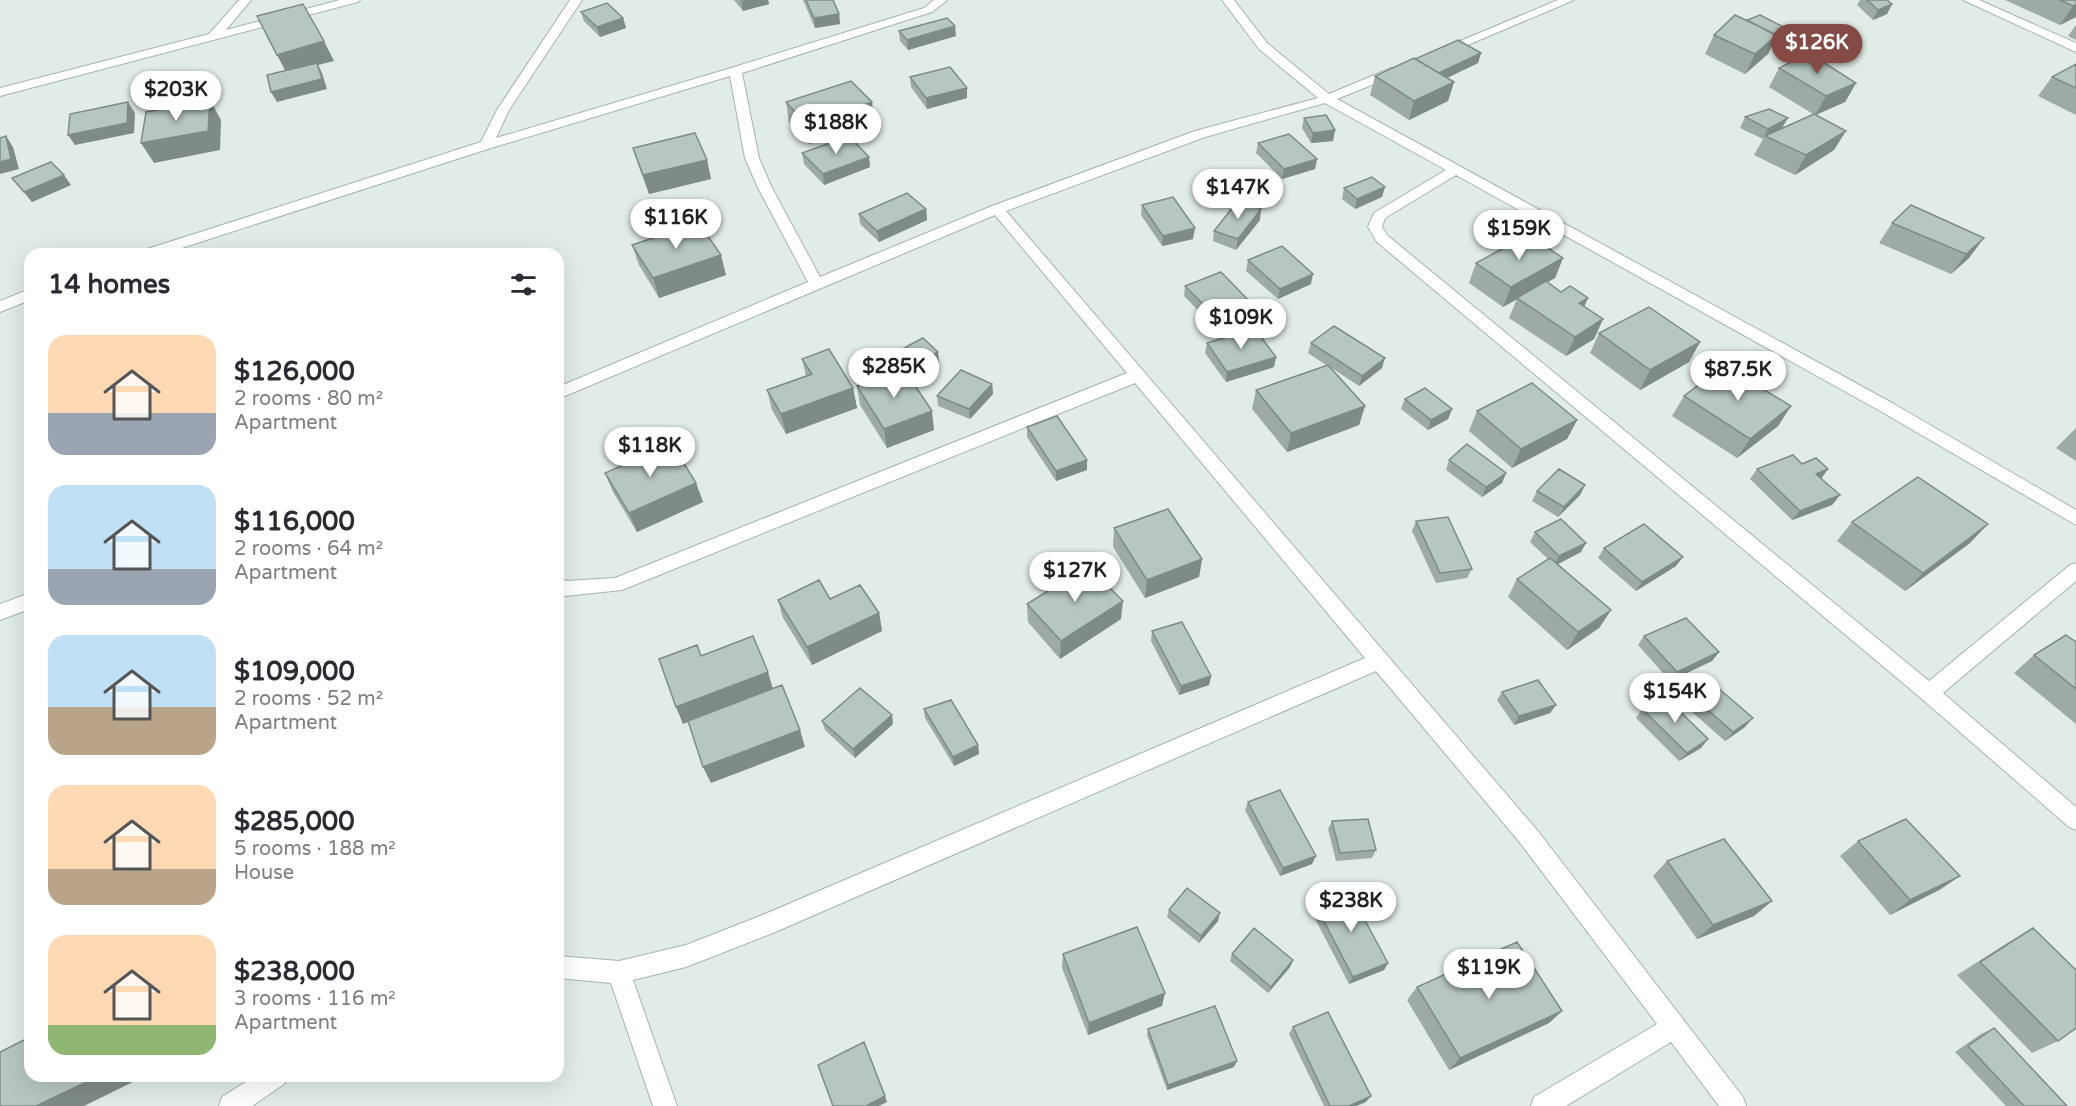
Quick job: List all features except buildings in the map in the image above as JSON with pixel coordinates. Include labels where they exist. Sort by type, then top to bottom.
[{"type":"street","points":[[214,36],[245,0]]},
{"type":"street","points":[[0,92],[354,0]]},
{"type":"street","points":[[486,145],[503,110],[576,0]]},
{"type":"street","points":[[165,248],[486,145],[735,71],[928,10],[941,0]]},
{"type":"street","points":[[1228,0],[1263,46],[1328,99],[1888,408],[2076,518]]},
{"type":"street","points":[[1426,58],[1568,0]]},
{"type":"street","points":[[1969,0],[2076,48]]},
{"type":"street","points":[[564,390],[997,209],[1200,134],[1328,99],[1404,67]]},
{"type":"street","points":[[735,71],[752,158],[765,188],[817,285]]},
{"type":"street","points":[[1455,170],[1379,216],[1375,227],[1382,239],[1929,693],[2076,820]]},
{"type":"street","points":[[997,209],[1529,837],[1734,1106]]},
{"type":"street","points":[[0,307],[24,297]]},
{"type":"street","points":[[564,588],[616,585],[1139,375]]},
{"type":"street","points":[[1929,693],[2076,570]]},
{"type":"street","points":[[0,612],[24,603]]},
{"type":"street","points":[[564,967],[619,972],[686,956],[765,925],[1378,661]]},
{"type":"street","points":[[619,972],[665,1106]]},
{"type":"street","points":[[1543,1106],[1675,1026]]},
{"type":"street","points":[[231,1106],[267,1082]]}]
